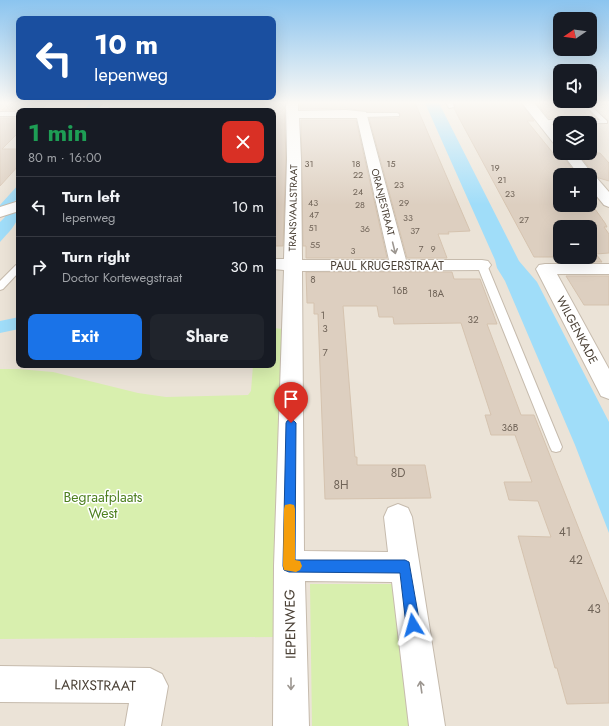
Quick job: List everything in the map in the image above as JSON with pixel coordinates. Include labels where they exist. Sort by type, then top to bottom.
[{"type":"street","name":"TRANSVAALSTRAAT","points":[[289,566],[283,265],[294,158],[293,137]]},
{"type":"street","name":"ORANJESTRAAT","points":[[367,137],[399,266]]},
{"type":"street","points":[[574,160],[581,168]]},
{"type":"street","points":[[597,187],[609,202]]},
{"type":"street","points":[[0,212],[16,207]]},
{"type":"street","name":"PAUL KRUGERSTRAAT","points":[[283,265],[482,265]]},
{"type":"street","name":"WILGENKADE","points":[[609,269],[545,269],[609,390]]},
{"type":"street","points":[[398,517],[427,726]]},
{"type":"street","points":[[289,566],[405,567]]},
{"type":"street","name":"IEPENWEG","points":[[289,566],[291,726]]},
{"type":"street","name":"LARIXSTRAAT","points":[[0,684],[150,686],[144,726]]},
{"type":"lane","points":[[482,265],[556,447]]},
{"type":"lane","points":[[0,287],[16,270]]},
{"type":"shaded area","points":[[0,137],[16,137],[16,368],[276,368],[276,137],[553,137],[553,160],[597,160],[597,137],[609,137],[609,726],[0,726]]},
{"type":"green space","name":"Begraafplaats West","points":[[276,328],[283,329],[273,637],[0,639],[0,369],[53,372],[138,393],[166,397],[248,395],[251,391],[253,368],[276,368]]},
{"type":"green space","points":[[310,584],[396,584],[413,726],[312,726]]},
{"type":"water","points":[[440,137],[456,137],[519,261],[537,282],[609,422],[609,533],[575,445],[505,281],[497,268],[495,260]]},
{"type":"water","points":[[16,187],[16,200],[14,202],[16,206],[16,222],[0,242],[0,222],[5,217],[0,210],[0,205]]},
{"type":"water","points":[[16,318],[16,330],[0,333],[0,321]]},
{"type":"building","points":[[0,137],[14,137],[2,149],[16,149],[16,168],[0,186]]},
{"type":"building","points":[[276,137],[285,137],[286,159],[283,246],[276,246]]},
{"type":"building","points":[[301,137],[360,137],[387,258],[306,258],[306,246],[303,246]]},
{"type":"building","points":[[374,137],[430,137],[470,231],[438,234],[447,258],[407,258]]},
{"type":"building","points":[[469,137],[540,137],[553,153],[553,160],[566,160],[572,168],[553,168],[553,212],[597,212],[607,227],[604,227],[609,234],[609,253],[597,254],[597,220],[553,220],[553,257],[534,257]]},
{"type":"building","points":[[597,153],[600,153],[609,163],[609,181],[597,176],[597,168],[589,168],[583,160],[597,160]]},
{"type":"building","points":[[597,255],[602,262],[597,262]]},
{"type":"building","points":[[306,272],[452,272],[454,279],[480,279],[497,324],[487,324],[521,415],[534,415],[609,605],[609,703],[567,704],[557,668],[555,668],[518,536],[551,537],[538,501],[509,500],[504,482],[532,482],[515,435],[491,435],[485,415],[491,415],[461,323],[394,324],[393,317],[379,317],[377,306],[343,306],[355,457],[357,457],[357,465],[425,465],[431,498],[325,499],[318,314],[314,314],[314,303],[307,303]]},
{"type":"building","points":[[566,276],[609,276],[609,305],[584,305]]},
{"type":"slow traffic","points":[[290,509],[289,566],[296,566]]},
{"type":"route","points":[[291,423],[289,566],[405,567],[413,625]]}]
